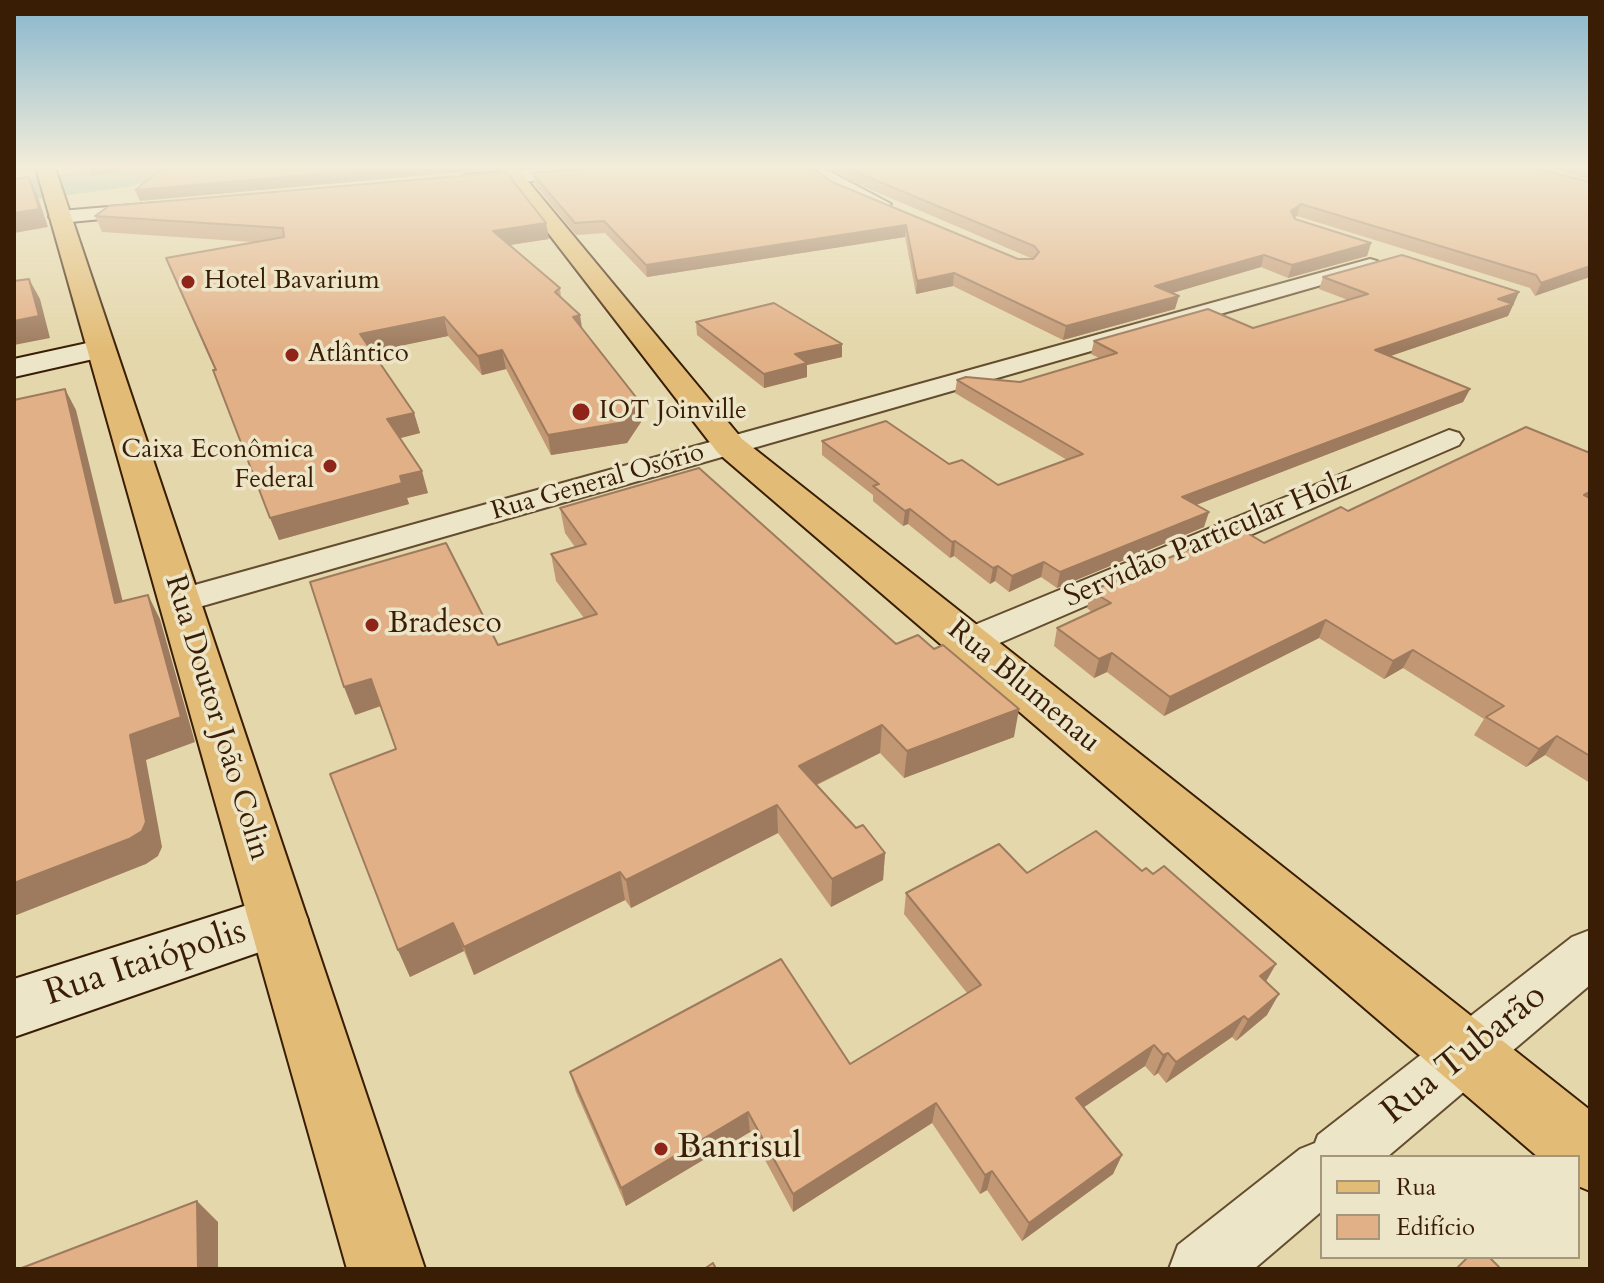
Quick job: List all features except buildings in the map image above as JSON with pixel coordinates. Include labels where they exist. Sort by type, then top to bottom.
[{"type":"main road","name":"Rua Doutor João Colin","points":[[64,228],[386,1269]]},
{"type":"main road","name":"Rua Blumenau","points":[[556,228],[730,446],[1590,1155]]},
{"type":"street","name":"Rua General Osório","points":[[179,601],[1293,287],[1380,253]]},
{"type":"street","points":[[14,368],[101,349]]},
{"type":"street","name":"Servidão Particular Holz","points":[[968,642],[1449,439]]},
{"type":"street","name":"Rua Itaiópolis","points":[[14,1008],[279,920]]},
{"type":"street","name":"Rua Tubarão","points":[[1342,1155],[1590,953]]},
{"type":"street","points":[[1202,1269],[1320,1173]]},
{"type":"place","name":"Hotel Bavarium","points":[[188,282]]},
{"type":"place","name":"Atlântico","points":[[292,355]]},
{"type":"place","name":"IOT Joinville","points":[[581,412]]},
{"type":"place","name":"Caixa Econômica Federal","points":[[330,466]]},
{"type":"place","name":"Bradesco","points":[[372,625]]},
{"type":"place","name":"Banrisul","points":[[661,1149]]}]
